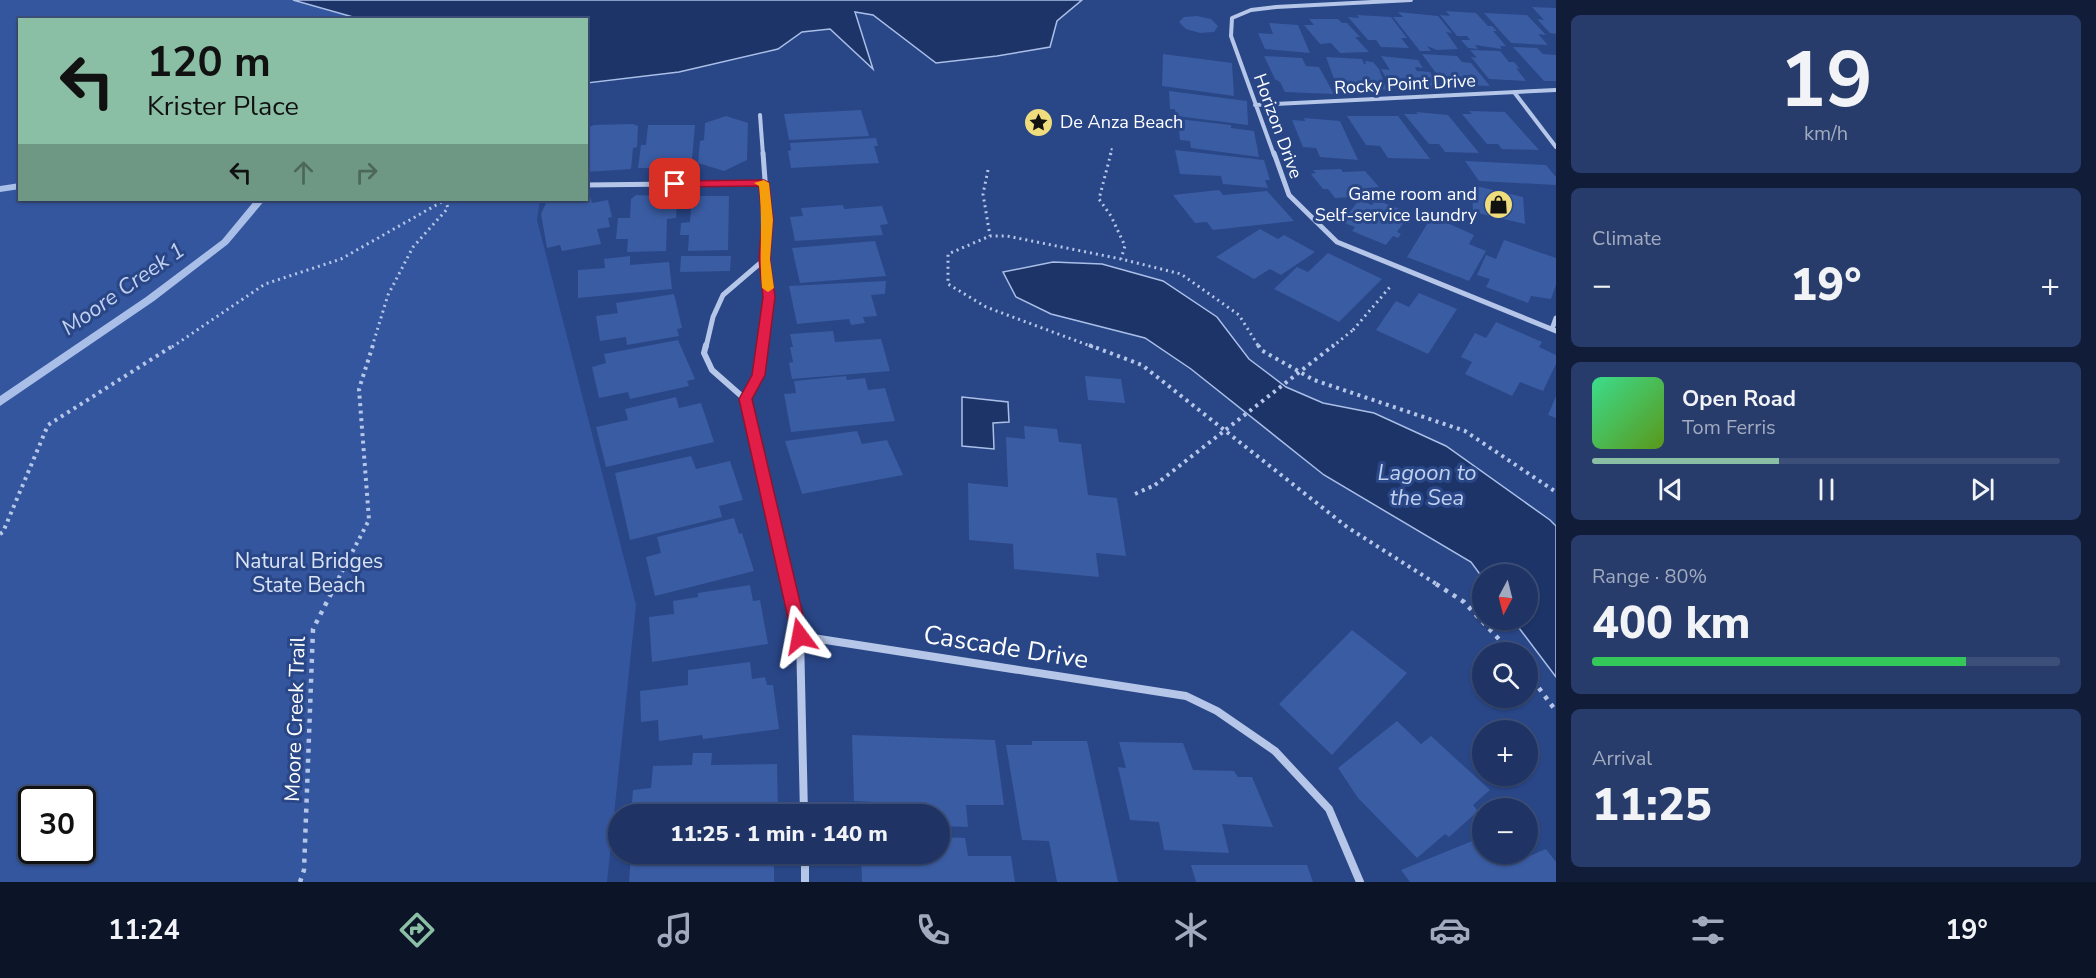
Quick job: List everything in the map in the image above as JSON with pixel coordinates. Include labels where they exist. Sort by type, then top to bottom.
[{"type":"street","name":"Horizon Drive","points":[[1411,0],[1276,7],[1251,10],[1232,18],[1231,36],[1289,195],[1337,242],[1554,330]]},
{"type":"street","name":"Rocky Point Drive","points":[[1255,105],[1556,90]]},
{"type":"street","points":[[1514,93],[1556,147]]},
{"type":"street","points":[[745,399],[758,375],[769,297],[765,259],[768,220],[760,116]]},
{"type":"street","points":[[588,185],[764,183]]},
{"type":"street","points":[[765,259],[723,295],[713,317],[711,335],[704,353],[712,370],[745,399],[800,636],[804,804]]},
{"type":"street","points":[[1554,330],[1556,318]]},
{"type":"street","name":"Cascade Drive","points":[[800,636],[1186,696],[1217,711],[1275,751],[1329,809],[1360,882]]},
{"type":"street","points":[[805,864],[806,882]]},
{"type":"path","points":[[1112,148],[1099,199],[1111,216],[1125,246],[1121,259]]},
{"type":"path","points":[[988,170],[983,181],[983,200],[990,236]]},
{"type":"path","name":"Moore Creek Trail","points":[[0,534],[3,532],[48,425],[152,360],[265,284],[341,259],[443,201]]},
{"type":"path","name":"Moore Creek Trail","points":[[300,882],[304,870],[313,629],[369,519],[359,389],[388,295],[413,247],[448,208],[445,201]]},
{"type":"path","points":[[1502,642],[1464,602],[1347,527],[1142,365],[986,307],[948,284],[948,254],[990,236],[1007,236],[1121,259],[1181,274],[1239,315],[1261,350],[1314,380],[1465,431],[1556,492]]},
{"type":"path","points":[[1135,494],[1155,485],[1353,330],[1404,271]]},
{"type":"path","points":[[1538,687],[1556,711]]},
{"type":"green space","name":"Natural Bridges State Beach","points":[[0,0],[293,0],[350,17],[355,0],[1082,0],[1057,21],[1050,47],[997,56],[936,63],[873,15],[855,12],[873,69],[830,29],[802,32],[778,49],[679,72],[588,83],[588,18],[18,18],[18,201],[540,201],[537,220],[636,605],[615,804],[608,804],[607,882],[0,882]]},
{"type":"water","points":[[293,0],[1082,0],[1057,21],[1050,47],[997,56],[936,63],[873,15],[855,12],[873,69],[830,29],[802,32],[778,49],[679,72],[588,83],[588,18],[356,18]]},
{"type":"water","name":"Lagoon to the Sea","points":[[1053,262],[1102,264],[1163,281],[1217,317],[1249,359],[1286,387],[1323,403],[1374,413],[1446,446],[1550,520],[1556,526],[1556,677],[1538,653],[1538,642],[1530,642],[1521,630],[1538,630],[1538,564],[1472,564],[1324,475],[1191,369],[1145,338],[1051,314],[1016,297],[1003,272]]},
{"type":"water","points":[[962,397],[1008,402],[1009,422],[993,423],[994,449],[962,446]]},
{"type":"building","points":[[1532,7],[1556,8],[1556,34],[1550,33],[1537,19],[1544,20]]},
{"type":"building","points":[[1446,11],[1476,13],[1488,26],[1492,26],[1497,31],[1493,31],[1506,46],[1500,46],[1502,49],[1475,45],[1478,49],[1468,48],[1461,40],[1470,40],[1467,36],[1457,36],[1440,15],[1450,16]]},
{"type":"building","points":[[1398,12],[1438,16],[1452,33],[1446,32],[1458,49],[1437,50],[1427,46],[1431,51],[1420,51],[1393,17],[1403,17]]},
{"type":"building","points":[[1484,13],[1527,15],[1546,35],[1538,34],[1548,45],[1511,43]]},
{"type":"building","points":[[1357,15],[1391,17],[1407,38],[1401,38],[1409,48],[1381,47],[1376,40],[1368,40],[1348,17],[1359,18]]},
{"type":"building","points":[[1197,16],[1211,19],[1218,26],[1214,32],[1200,33],[1186,29],[1179,22],[1184,17]]},
{"type":"building","points":[[1309,19],[1338,19],[1342,23],[1347,23],[1360,37],[1355,37],[1369,52],[1340,53],[1331,43],[1320,44],[1304,25],[1314,25]]},
{"type":"building","points":[[1269,23],[1298,25],[1310,53],[1265,49],[1258,33],[1273,34]]},
{"type":"building","points":[[1513,47],[1537,48],[1543,54],[1556,55],[1556,81],[1544,81]]},
{"type":"building","points":[[1470,50],[1500,51],[1509,62],[1514,62],[1526,81],[1489,79],[1471,57],[1477,58]]},
{"type":"building","points":[[1163,54],[1232,63],[1234,96],[1162,86]]},
{"type":"building","points":[[1422,54],[1457,56],[1462,62],[1471,63],[1490,86],[1444,84]]},
{"type":"building","points":[[1264,56],[1302,58],[1306,66],[1319,67],[1334,94],[1285,92],[1280,82],[1275,79]]},
{"type":"building","points":[[1381,56],[1418,60],[1423,68],[1415,67],[1417,71],[1430,72],[1442,90],[1391,87],[1381,69],[1390,70]]},
{"type":"building","points":[[1326,57],[1362,59],[1364,64],[1366,64],[1365,61],[1373,62],[1379,69],[1387,90],[1376,89],[1377,93],[1360,91],[1361,94],[1339,92]]},
{"type":"building","points":[[1169,91],[1247,101],[1248,125],[1176,116],[1175,109],[1170,109]]},
{"type":"building","points":[[861,110],[869,136],[789,140],[784,114]]},
{"type":"building","points":[[1469,111],[1505,112],[1539,150],[1502,149],[1498,144],[1487,144],[1462,114],[1472,114]]},
{"type":"building","points":[[1416,112],[1448,115],[1479,153],[1445,152],[1439,144],[1429,144],[1404,114],[1418,114]]},
{"type":"building","points":[[726,116],[748,123],[747,160],[724,171],[698,163],[700,141],[704,140],[705,123]]},
{"type":"building","points":[[1347,116],[1398,116],[1430,159],[1388,158],[1380,146],[1366,145]]},
{"type":"building","points":[[1304,118],[1340,121],[1358,160],[1320,157],[1316,148],[1303,147],[1292,120],[1305,121]]},
{"type":"building","points":[[1178,119],[1231,125],[1231,128],[1254,131],[1259,157],[1191,148],[1190,141],[1180,140]]},
{"type":"building","points":[[633,124],[638,126],[637,147],[633,148],[631,169],[588,172],[588,128],[594,125]]},
{"type":"building","points":[[648,125],[695,125],[691,171],[653,171],[653,168],[638,168],[641,145],[646,145]]},
{"type":"building","points":[[876,138],[878,146],[874,146],[879,163],[791,168],[788,151],[791,150],[790,143]]},
{"type":"building","points":[[1175,150],[1264,160],[1270,180],[1265,180],[1268,188],[1223,184],[1221,176],[1180,174]]},
{"type":"building","points":[[1465,161],[1546,165],[1556,177],[1556,185],[1479,181]]},
{"type":"building","points":[[1341,169],[1343,172],[1365,171],[1379,187],[1367,188],[1374,196],[1335,198],[1328,189],[1323,189],[1311,174],[1316,173],[1313,170]]},
{"type":"building","name":"Game room and Self-service laundry","points":[[1472,185],[1523,197],[1525,224],[1473,212]]},
{"type":"building","points":[[1219,190],[1223,195],[1267,191],[1294,221],[1213,230],[1207,222],[1195,223],[1173,195]]},
{"type":"building","points":[[636,195],[665,196],[671,200],[677,200],[676,218],[667,219],[666,251],[627,252],[628,239],[616,239],[618,218],[630,218],[631,199]]},
{"type":"building","points":[[588,196],[592,203],[608,200],[612,217],[608,218],[610,227],[597,229],[601,244],[562,251],[560,245],[547,248],[541,214],[546,203],[588,201]]},
{"type":"building","points":[[692,196],[729,196],[728,250],[688,251],[689,235],[680,235],[681,223],[690,222]]},
{"type":"building","points":[[1359,200],[1372,205],[1376,200],[1410,213],[1397,232],[1401,234],[1398,238],[1393,236],[1386,245],[1352,231],[1355,227],[1342,222]]},
{"type":"building","points":[[843,205],[844,209],[882,206],[888,224],[880,225],[883,235],[795,241],[790,217],[803,216],[801,208]]},
{"type":"building","points":[[1432,216],[1474,235],[1469,244],[1486,251],[1469,281],[1407,257]]},
{"type":"building","points":[[1260,229],[1278,239],[1284,235],[1315,252],[1281,275],[1270,269],[1254,279],[1216,257]]},
{"type":"building","points":[[1504,240],[1556,258],[1556,285],[1551,299],[1531,296],[1528,303],[1486,287],[1490,279],[1477,275],[1486,255],[1496,259]]},
{"type":"building","points":[[875,241],[886,276],[800,283],[792,248]]},
{"type":"building","points":[[1328,253],[1382,279],[1339,322],[1274,289],[1297,267],[1308,272]]},
{"type":"building","points":[[630,256],[630,265],[669,262],[672,289],[578,298],[578,270],[605,268],[604,259]]},
{"type":"building","points":[[681,256],[731,256],[730,271],[680,272]]},
{"type":"building","points":[[886,281],[885,294],[871,295],[877,316],[863,317],[865,323],[851,325],[849,319],[797,324],[789,286]]},
{"type":"building","points":[[1419,293],[1457,309],[1428,354],[1376,330],[1396,301],[1409,307]]},
{"type":"building","points":[[674,294],[682,328],[677,329],[679,336],[627,345],[626,337],[600,341],[596,316],[618,313],[616,303]]},
{"type":"building","points":[[1496,322],[1542,342],[1539,347],[1556,355],[1556,364],[1543,391],[1520,382],[1512,396],[1465,374],[1472,362],[1461,357],[1475,333],[1486,338]]},
{"type":"building","points":[[833,331],[835,342],[881,339],[890,371],[792,379],[789,363],[793,362],[790,347],[793,347],[790,334]]},
{"type":"building","points":[[678,340],[695,379],[687,381],[689,386],[630,399],[628,392],[599,398],[592,367],[606,363],[604,354]]},
{"type":"building","points":[[846,376],[847,380],[865,378],[868,390],[885,388],[895,421],[791,432],[784,394],[796,393],[794,381]]},
{"type":"building","points":[[1085,376],[1121,379],[1125,403],[1088,400]]},
{"type":"building","points":[[1556,396],[1556,418],[1548,415]]},
{"type":"building","points":[[676,397],[679,408],[701,403],[714,442],[606,467],[596,427],[628,420],[625,409]]},
{"type":"building","points":[[1024,426],[1057,429],[1059,442],[1081,444],[1088,495],[1117,498],[1126,556],[1096,553],[1099,577],[1014,569],[1013,544],[969,540],[968,483],[1008,487],[1006,437],[1025,439]]},
{"type":"building","points":[[857,431],[862,444],[887,440],[903,475],[802,494],[785,441]]},
{"type":"building","points":[[691,456],[696,469],[730,461],[743,500],[719,506],[722,517],[630,540],[615,473]]},
{"type":"building","points":[[734,518],[739,534],[742,533],[754,571],[655,596],[646,557],[661,553],[657,537]]},
{"type":"building","points":[[750,585],[753,601],[760,600],[768,644],[652,662],[649,617],[674,614],[673,601],[698,597],[698,593]]},
{"type":"building","points":[[1352,630],[1407,673],[1332,755],[1279,704]]},
{"type":"building","points":[[750,662],[752,679],[765,677],[767,685],[773,685],[779,729],[703,739],[702,735],[659,741],[658,720],[641,722],[640,691],[688,685],[688,670]]},
{"type":"building","points":[[1397,721],[1421,744],[1431,736],[1472,774],[1472,786],[1486,786],[1490,790],[1481,798],[1472,798],[1472,816],[1449,837],[1445,834],[1417,858],[1358,798],[1338,768]]},
{"type":"building","points":[[852,735],[995,740],[1004,805],[966,805],[968,827],[950,826],[950,804],[875,804],[875,802],[854,801]]},
{"type":"building","points":[[1032,741],[1087,741],[1118,882],[1057,882],[1049,841],[1022,840],[1006,745],[1032,745]]},
{"type":"building","points":[[1119,742],[1183,743],[1193,770],[1234,771],[1238,777],[1252,777],[1273,827],[1222,824],[1229,853],[1164,850],[1159,822],[1130,820],[1118,767],[1126,768]]},
{"type":"building","points":[[693,753],[712,753],[711,765],[777,764],[778,804],[632,804],[633,790],[651,788],[653,766],[692,765]]},
{"type":"building","points":[[950,837],[965,838],[968,856],[1011,856],[1015,882],[862,882],[861,864],[950,864]]},
{"type":"building","points":[[1472,841],[1472,864],[1538,864],[1538,852],[1546,849],[1556,862],[1556,882],[1410,882],[1401,870]]},
{"type":"building","points":[[630,864],[774,864],[774,882],[629,882]]},
{"type":"building","points":[[1191,865],[1307,865],[1313,882],[1196,882]]},
{"type":"waterway","points":[[0,189],[18,186]]},
{"type":"waterway","name":"Moore Creek 1","points":[[0,402],[150,299],[225,242],[259,201]]},
{"type":"slow traffic","points":[[759,183],[764,183],[768,220],[765,259],[768,288]]},
{"type":"place","name":"De Anza Beach","points":[[1039,122]]},
{"type":"place","name":"Game room and Self-service laundry","points":[[1498,204]]},
{"type":"route","points":[[675,184],[764,183],[768,220],[765,259],[769,297],[758,375],[745,399],[800,636]]}]
